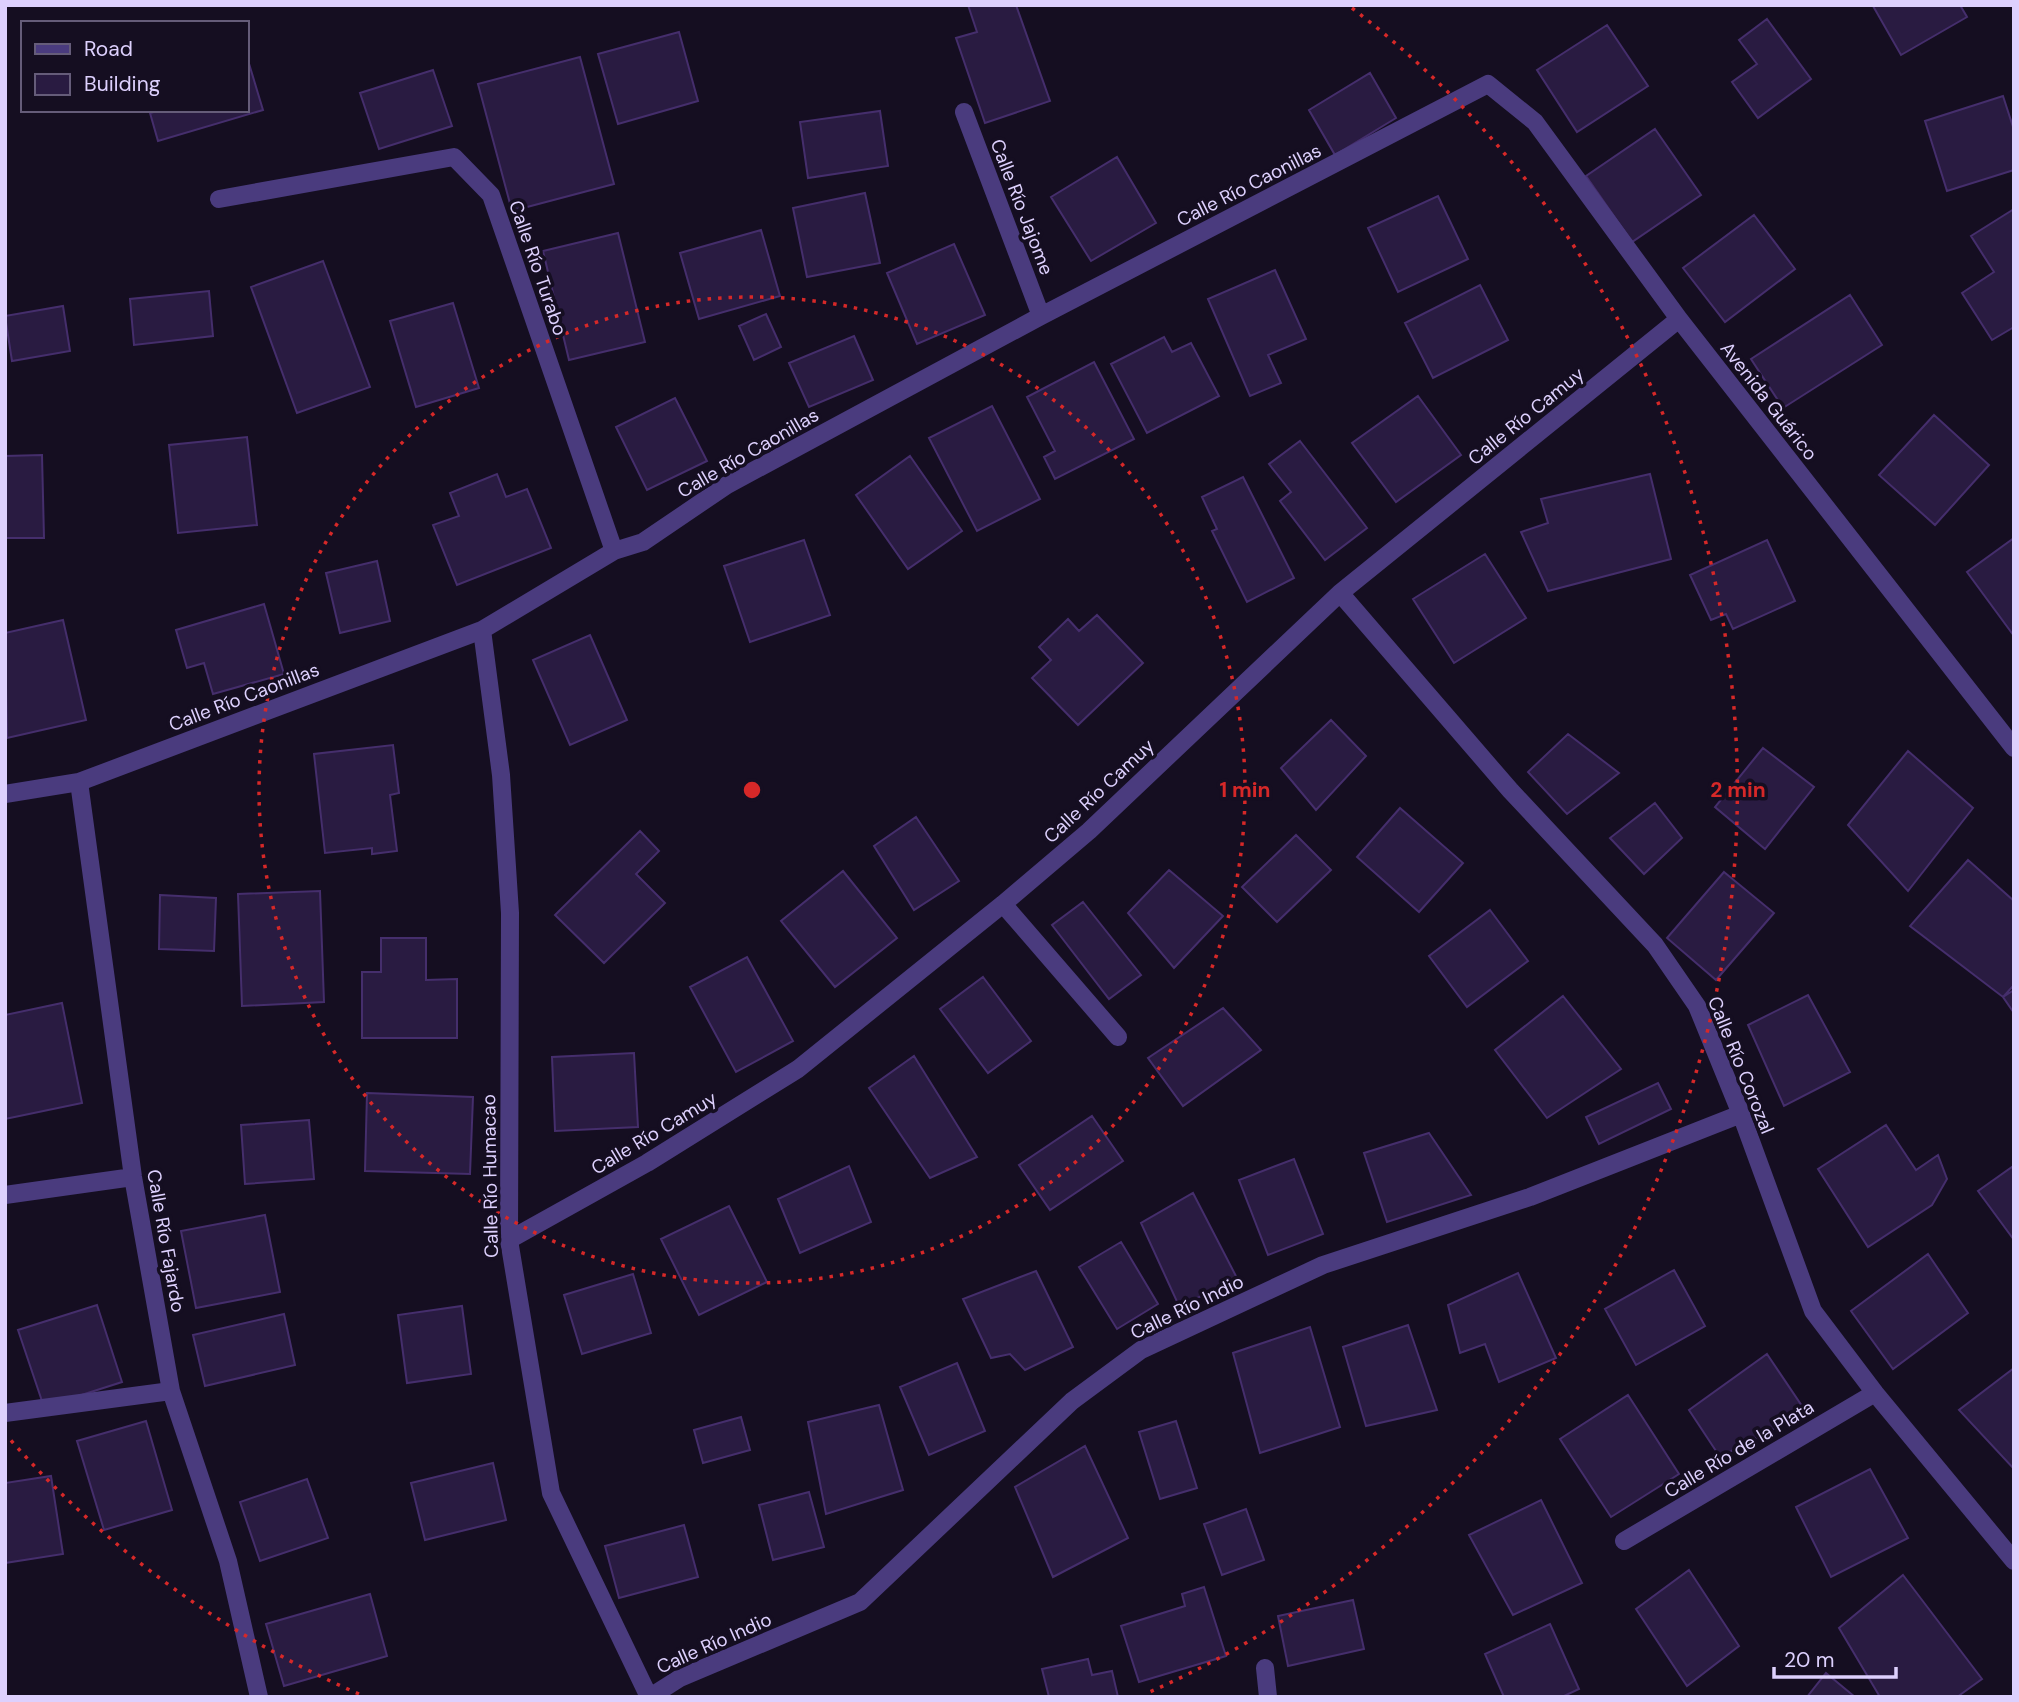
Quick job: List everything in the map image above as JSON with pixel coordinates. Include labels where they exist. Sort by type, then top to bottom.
[{"type":"street","name":"Calle Río Caonillas","points":[[5,794],[79,782],[482,630],[614,551],[643,542],[727,485],[1041,316],[1488,84]]},
{"type":"street","name":"Avenida Guárico","points":[[1488,84],[1535,122],[1679,319],[2014,748]]},
{"type":"street","name":"Calle Río Jajome","points":[[964,112],[1041,316]]},
{"type":"street","name":"Calle Río Turabo","points":[[219,199],[454,157],[491,195],[614,551]]},
{"type":"street","name":"Calle Río Camuy","points":[[509,1240],[648,1163],[798,1069],[1089,831],[1340,593],[1679,319]]},
{"type":"street","name":"Calle Río Corozal","points":[[1340,593],[1510,790],[1655,945],[1697,1006],[1741,1114],[1813,1311],[1875,1393],[2014,1561]]},
{"type":"street","name":"Calle Río Humacao","points":[[482,630],[501,775],[510,912],[509,1240],[551,1493],[650,1697]]},
{"type":"street","name":"Calle Río Fajardo","points":[[79,782],[133,1177],[171,1391],[228,1561],[259,1697]]},
{"type":"street","points":[[1003,904],[1118,1037]]},
{"type":"street","name":"Calle Río Indio","points":[[650,1697],[680,1678],[860,1602],[1072,1401],[1141,1350],[1324,1265],[1530,1198],[1741,1114]]},
{"type":"street","points":[[5,1195],[133,1177]]},
{"type":"street","points":[[5,1413],[171,1391]]},
{"type":"street","name":"Calle Río de la Plata","points":[[1624,1541],[1875,1393]]},
{"type":"street","points":[[1265,1668],[1268,1697]]},
{"type":"building","points":[[968,5],[1016,5],[1050,101],[985,123],[956,38],[977,32]]},
{"type":"building","points":[[1960,5],[1967,17],[1901,55],[1873,6]]},
{"type":"building","points":[[1767,19],[1811,79],[1758,118],[1732,82],[1757,64],[1739,40]]},
{"type":"building","points":[[1607,25],[1648,86],[1577,132],[1537,70]]},
{"type":"building","points":[[679,32],[698,101],[618,124],[598,54]]},
{"type":"building","points":[[580,57],[614,184],[512,211],[478,84]]},
{"type":"building","points":[[248,60],[263,110],[158,141],[150,113],[248,112]]},
{"type":"building","points":[[433,70],[452,126],[379,149],[360,93]]},
{"type":"building","points":[[1370,73],[1396,118],[1335,155],[1309,110]]},
{"type":"building","points":[[2003,96],[2014,130],[2014,170],[1947,191],[1925,121]]},
{"type":"building","points":[[880,111],[888,166],[808,178],[800,122]]},
{"type":"building","points":[[1655,129],[1701,195],[1632,242],[1586,176]]},
{"type":"building","points":[[1117,157],[1156,223],[1091,261],[1051,197]]},
{"type":"building","points":[[865,193],[880,263],[807,277],[793,208]]},
{"type":"building","points":[[1438,196],[1468,259],[1398,292],[1368,228]]},
{"type":"building","points":[[2014,209],[2014,327],[1992,340],[1962,293],[1994,272],[1971,236]]},
{"type":"building","points":[[1754,215],[1795,269],[1725,322],[1683,268]]},
{"type":"building","points":[[761,230],[780,296],[699,319],[680,253]]},
{"type":"building","points":[[618,233],[645,342],[569,360],[543,251]]},
{"type":"building","points":[[954,244],[985,315],[917,344],[887,273]]},
{"type":"building","points":[[323,261],[370,387],[297,413],[251,287]]},
{"type":"building","points":[[1275,270],[1306,339],[1268,355],[1281,383],[1250,396],[1208,299]]},
{"type":"building","points":[[1480,285],[1508,340],[1433,378],[1405,323]]},
{"type":"building","points":[[209,291],[213,336],[134,345],[130,299]]},
{"type":"building","points":[[1850,295],[1882,345],[1783,408],[1751,359]]},
{"type":"building","points":[[453,303],[479,388],[416,407],[390,321]]},
{"type":"building","points":[[63,306],[70,351],[12,361],[5,316]]},
{"type":"building","points":[[766,314],[781,347],[754,360],[739,326]]},
{"type":"building","points":[[854,336],[873,380],[809,407],[789,363]]},
{"type":"building","points":[[1164,337],[1172,352],[1191,343],[1219,396],[1147,433],[1111,364]]},
{"type":"building","points":[[1094,362],[1134,439],[1055,479],[1044,457],[1055,451],[1027,397]]},
{"type":"building","points":[[1418,396],[1461,455],[1396,502],[1352,443]]},
{"type":"building","points":[[675,398],[707,461],[647,490],[616,427]]},
{"type":"building","points":[[992,406],[1040,499],[977,531],[929,438]]},
{"type":"building","points":[[1934,415],[1989,465],[1935,525],[1879,475]]},
{"type":"building","points":[[247,437],[257,525],[178,533],[169,445]]},
{"type":"building","points":[[1300,441],[1367,528],[1325,560],[1280,501],[1291,492],[1269,464]]},
{"type":"building","points":[[42,455],[44,538],[5,538],[5,456]]},
{"type":"building","points":[[910,456],[962,531],[908,569],[856,495]]},
{"type":"building","points":[[497,474],[506,497],[527,489],[551,548],[457,585],[433,525],[459,516],[450,493]]},
{"type":"building","points":[[1650,474],[1671,559],[1548,591],[1521,532],[1548,523],[1541,499]]},
{"type":"building","points":[[1243,477],[1294,578],[1247,602],[1212,531],[1217,529],[1202,497]]},
{"type":"building","points":[[2014,538],[2014,636],[1967,572]]},
{"type":"building","points":[[804,540],[830,615],[750,642],[724,566]]},
{"type":"building","points":[[1767,540],[1795,601],[1733,629],[1726,614],[1711,620],[1690,575]]},
{"type":"building","points":[[1485,554],[1526,618],[1454,663],[1413,599]]},
{"type":"building","points":[[377,561],[390,621],[340,633],[326,573]]},
{"type":"building","points":[[264,604],[284,674],[213,694],[204,663],[187,668],[176,630]]},
{"type":"building","points":[[1097,615],[1143,663],[1078,725],[1032,678],[1051,660],[1039,647],[1068,619],[1079,631]]},
{"type":"building","points":[[63,620],[86,720],[7,738],[5,633]]},
{"type":"building","points":[[590,635],[627,720],[570,745],[533,660]]},
{"type":"building","points":[[1331,720],[1366,756],[1316,810],[1281,768]]},
{"type":"building","points":[[1568,734],[1619,773],[1567,814],[1528,772]]},
{"type":"building","points":[[393,745],[399,793],[390,795],[397,851],[372,854],[372,848],[325,853],[314,754]]},
{"type":"building","points":[[1763,748],[1814,787],[1765,849],[1715,807]]},
{"type":"building","points":[[1908,751],[1973,808],[1908,891],[1848,825]]},
{"type":"building","points":[[1655,803],[1682,838],[1644,874],[1610,838]]},
{"type":"building","points":[[1400,808],[1463,863],[1419,912],[1357,857]]},
{"type":"building","points":[[916,817],[959,881],[914,910],[874,846]]},
{"type":"building","points":[[640,831],[659,851],[636,874],[665,903],[604,963],[555,915]]},
{"type":"building","points":[[1296,835],[1331,870],[1277,922],[1242,887]]},
{"type":"building","points":[[1968,860],[2014,901],[2014,985],[2003,997],[1910,926]]},
{"type":"building","points":[[1169,870],[1223,916],[1174,968],[1128,913]]},
{"type":"building","points":[[843,871],[897,938],[835,987],[781,921]]},
{"type":"building","points":[[1724,872],[1774,913],[1716,980],[1667,938]]},
{"type":"building","points":[[320,891],[324,1002],[242,1006],[238,894]]},
{"type":"building","points":[[160,895],[216,898],[214,951],[159,949]]},
{"type":"building","points":[[1083,902],[1141,975],[1109,999],[1052,925]]},
{"type":"building","points":[[1490,910],[1528,961],[1467,1007],[1429,956]]},
{"type":"building","points":[[381,938],[426,938],[426,980],[457,979],[457,1038],[362,1038],[362,972],[381,972]]},
{"type":"building","points":[[747,957],[793,1041],[736,1072],[690,987]]},
{"type":"building","points":[[983,977],[1031,1041],[988,1073],[940,1009]]},
{"type":"building","points":[[2014,990],[2014,1013],[2003,997]]},
{"type":"building","points":[[1808,995],[1850,1072],[1784,1106],[1748,1025]]},
{"type":"building","points":[[1563,996],[1621,1069],[1547,1118],[1495,1050]]},
{"type":"building","points":[[62,1003],[82,1103],[5,1119],[5,1015]]},
{"type":"building","points":[[1223,1008],[1261,1050],[1183,1106],[1148,1058]]},
{"type":"building","points":[[634,1053],[638,1127],[555,1131],[552,1057]]},
{"type":"building","points":[[914,1056],[977,1157],[930,1178],[869,1088]]},
{"type":"building","points":[[1658,1083],[1671,1109],[1599,1144],[1586,1117]]},
{"type":"building","points":[[367,1093],[473,1097],[470,1174],[365,1171]]},
{"type":"building","points":[[1092,1116],[1123,1161],[1050,1210],[1019,1165]]},
{"type":"building","points":[[309,1120],[314,1179],[245,1184],[241,1125]]},
{"type":"building","points":[[1886,1125],[1916,1170],[1938,1155],[1947,1179],[1932,1205],[1868,1247],[1818,1169]]},
{"type":"building","points":[[1429,1133],[1471,1195],[1387,1222],[1364,1153]]},
{"type":"building","points":[[1294,1159],[1323,1234],[1268,1255],[1239,1180]]},
{"type":"building","points":[[849,1166],[871,1222],[800,1253],[778,1199]]},
{"type":"building","points":[[2012,1167],[2014,1170],[2014,1240],[1978,1191]]},
{"type":"building","points":[[1193,1193],[1238,1280],[1179,1306],[1141,1223]]},
{"type":"building","points":[[729,1206],[767,1282],[699,1315],[661,1239]]},
{"type":"building","points":[[265,1215],[280,1292],[196,1308],[181,1231]]},
{"type":"building","points":[[1121,1242],[1158,1304],[1117,1329],[1079,1267]]},
{"type":"building","points":[[1928,1254],[1968,1313],[1893,1369],[1851,1311]]},
{"type":"building","points":[[1674,1270],[1705,1326],[1636,1365],[1605,1309]]},
{"type":"building","points":[[1036,1271],[1073,1347],[1025,1370],[1010,1354],[991,1358],[963,1299]]},
{"type":"building","points":[[1518,1273],[1556,1358],[1499,1382],[1485,1344],[1460,1353],[1448,1305]]},
{"type":"building","points":[[633,1274],[651,1333],[582,1354],[564,1295]]},
{"type":"building","points":[[97,1305],[122,1382],[44,1407],[18,1330]]},
{"type":"building","points":[[462,1306],[471,1374],[407,1383],[398,1315]]},
{"type":"building","points":[[284,1314],[295,1365],[205,1386],[193,1335]]},
{"type":"building","points":[[1408,1325],[1437,1410],[1366,1426],[1343,1347]]},
{"type":"building","points":[[1310,1327],[1340,1427],[1260,1453],[1233,1353]]},
{"type":"building","points":[[1767,1354],[1806,1412],[1720,1457],[1689,1410]]},
{"type":"building","points":[[957,1363],[985,1431],[929,1455],[900,1387]]},
{"type":"building","points":[[2014,1368],[2014,1469],[1959,1410]]},
{"type":"building","points":[[1628,1395],[1679,1474],[1611,1517],[1560,1439]]},
{"type":"building","points":[[879,1405],[903,1490],[826,1514],[808,1422]]},
{"type":"building","points":[[741,1417],[750,1450],[703,1463],[694,1430]]},
{"type":"building","points":[[146,1421],[172,1510],[104,1530],[77,1441]]},
{"type":"building","points":[[1176,1421],[1197,1488],[1160,1499],[1139,1432]]},
{"type":"building","points":[[1085,1446],[1128,1538],[1053,1577],[1015,1487]]},
{"type":"building","points":[[493,1463],[506,1520],[425,1540],[411,1483]]},
{"type":"building","points":[[1870,1469],[1908,1538],[1831,1577],[1796,1507]]},
{"type":"building","points":[[51,1476],[63,1554],[5,1563],[5,1483]]},
{"type":"building","points":[[307,1479],[328,1538],[260,1561],[240,1502]]},
{"type":"building","points":[[809,1492],[824,1547],[773,1560],[759,1505]]},
{"type":"building","points":[[1541,1500],[1582,1583],[1513,1615],[1469,1535]]},
{"type":"building","points":[[1246,1509],[1264,1560],[1222,1575],[1204,1524]]},
{"type":"building","points":[[684,1525],[698,1577],[619,1598],[605,1546]]},
{"type":"building","points":[[1689,1570],[1739,1646],[1687,1686],[1636,1609]]},
{"type":"building","points":[[1903,1575],[1982,1679],[1957,1697],[1880,1697],[1839,1628]]},
{"type":"building","points":[[1204,1587],[1226,1656],[1139,1682],[1121,1626],[1185,1606],[1182,1594]]},
{"type":"building","points":[[370,1594],[387,1656],[284,1686],[266,1624]]},
{"type":"building","points":[[1353,1600],[1364,1649],[1288,1666],[1278,1616]]},
{"type":"building","points":[[1550,1624],[1579,1689],[1562,1697],[1504,1697],[1485,1654]]},
{"type":"building","points":[[1088,1659],[1092,1675],[1112,1671],[1118,1697],[1049,1697],[1042,1669]]},
{"type":"building","points":[[1826,1673],[1855,1697],[1807,1697]]}]
